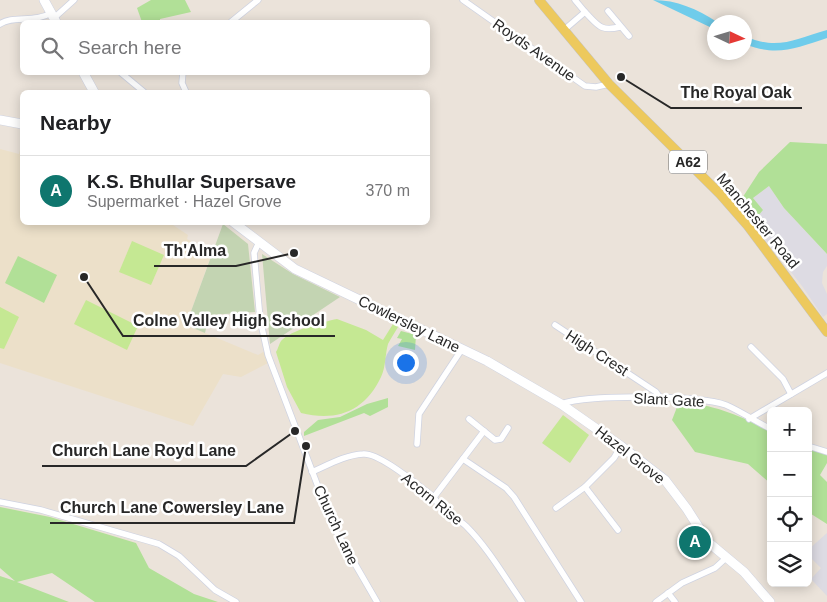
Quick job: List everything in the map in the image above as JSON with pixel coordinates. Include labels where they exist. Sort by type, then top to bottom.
[{"type":"main road","name":"Manchester Road","points":[[539,0],[609,84],[720,194],[748,226],[827,332]]},
{"type":"street","points":[[44,0],[53,18]]},
{"type":"street","points":[[0,24],[8,20],[53,18],[74,0]]},
{"type":"street","name":"Royds Avenue","points":[[463,0],[585,86],[596,87],[609,84]]},
{"type":"street","points":[[574,0],[601,28],[608,30],[620,27]]},
{"type":"street","points":[[233,20],[256,1]]},
{"type":"street","points":[[608,11],[629,36]]},
{"type":"street","points":[[564,30],[585,12]]},
{"type":"street","points":[[85,75],[93,90]]},
{"type":"street","points":[[123,75],[142,90]]},
{"type":"street","points":[[182,75],[182,83],[185,90]]},
{"type":"street","points":[[0,120],[20,124]]},
{"type":"street","name":"Cowlersley Lane","points":[[238,225],[296,269],[462,349],[561,404]]},
{"type":"street","name":"Church Lane","points":[[259,242],[254,253],[264,342],[333,526],[377,602]]},
{"type":"street","name":"High Crest","points":[[556,325],[656,392],[661,399]]},
{"type":"street","points":[[751,347],[783,379],[791,394]]},
{"type":"street","points":[[417,444],[419,414],[462,349]]},
{"type":"street","points":[[750,419],[827,373]]},
{"type":"street","name":"Slant Gate","points":[[561,404],[572,400],[613,397],[706,400],[726,405],[767,427]]},
{"type":"street","name":"Hazel Grove","points":[[561,404],[665,480],[687,509],[708,542],[744,572],[770,602]]},
{"type":"street","points":[[469,419],[495,440],[500,439],[508,428]]},
{"type":"street","points":[[434,497],[484,431]]},
{"type":"street","points":[[556,508],[584,487],[614,458],[621,446]]},
{"type":"street","points":[[812,447],[827,452]]},
{"type":"street","name":"Acorn Rise","points":[[312,472],[347,457],[365,453],[379,459],[434,497],[438,505],[465,525],[487,550],[522,602]]},
{"type":"street","points":[[463,459],[506,488],[514,497],[581,602]]},
{"type":"street","points":[[584,487],[618,530]]},
{"type":"street","points":[[0,502],[41,510],[160,544],[179,556],[215,590],[236,602]]},
{"type":"street","points":[[656,602],[682,583],[715,568],[726,558]]},
{"type":"street","points":[[668,593],[675,602]]},
{"type":"shaded area","points":[[0,149],[19,154],[20,150],[20,225],[173,225],[188,235],[187,239],[212,253],[186,325],[258,355],[265,351],[268,363],[241,377],[223,374],[193,426],[0,363]]},
{"type":"shaded area","points":[[769,186],[784,208],[827,254],[827,266],[823,272],[822,283],[827,294],[827,314],[823,317],[802,286],[752,223],[763,210],[753,198]]},
{"type":"shaded area","points":[[827,533],[827,596],[812,580],[821,568],[812,559],[812,546]]},
{"type":"green space","points":[[151,0],[185,0],[191,12],[160,20],[141,20],[137,8]]},
{"type":"green space","points":[[790,142],[827,144],[827,254],[784,208],[769,186],[753,198],[763,210],[758,216],[745,205],[737,206],[759,172]]},
{"type":"green space","points":[[223,225],[224,225],[248,244],[255,312],[209,315],[205,333],[186,325]]},
{"type":"green space","points":[[132,241],[164,255],[151,285],[119,272]]},
{"type":"green space","points":[[262,254],[293,274],[340,297],[270,344]]},
{"type":"green space","points":[[18,256],[57,275],[44,303],[5,283]]},
{"type":"green space","points":[[86,300],[138,326],[127,350],[74,324]]},
{"type":"green space","points":[[0,307],[19,317],[4,349],[0,348]]},
{"type":"green space","points":[[337,319],[366,330],[383,340],[393,324],[398,327],[388,344],[383,373],[367,398],[358,406],[348,411],[338,415],[326,416],[301,413],[287,387],[276,352],[281,341],[292,333]]},
{"type":"green space","points":[[401,331],[416,335],[415,350],[398,346],[402,339],[397,338]]},
{"type":"green space","points":[[388,398],[388,407],[370,416],[364,413],[304,436],[304,432],[318,420],[340,417],[367,404]]},
{"type":"green space","points":[[679,402],[692,403],[716,408],[767,430],[767,481],[748,464],[695,452],[672,420]]},
{"type":"green space","points":[[563,415],[589,435],[570,463],[542,443]]},
{"type":"green space","points":[[812,450],[827,455],[827,463],[820,475],[827,482],[827,524],[812,515]]},
{"type":"green space","points":[[0,507],[50,517],[136,543],[149,568],[194,594],[218,602],[95,602],[52,573],[17,582],[69,602],[0,602],[0,576],[15,581],[0,568]]},
{"type":"water","points":[[653,0],[662,0],[686,6],[702,13],[707,16],[707,26]]},
{"type":"water","points":[[827,30],[827,38],[796,48],[767,50],[752,47],[752,39],[767,43],[795,40]]},
{"type":"place","name":"The Royal Oak","points":[[621,77]]},
{"type":"place","name":"Th'Alma","points":[[294,253]]},
{"type":"place","name":"Colne Valley High School","points":[[84,277]]},
{"type":"place","name":"Church Lane Royd Lane","points":[[295,431]]},
{"type":"place","name":"Church Lane Cowersley Lane","points":[[306,446]]},
{"type":"place","name":"K.S. Bhullar Supersave","points":[[695,542]]}]
